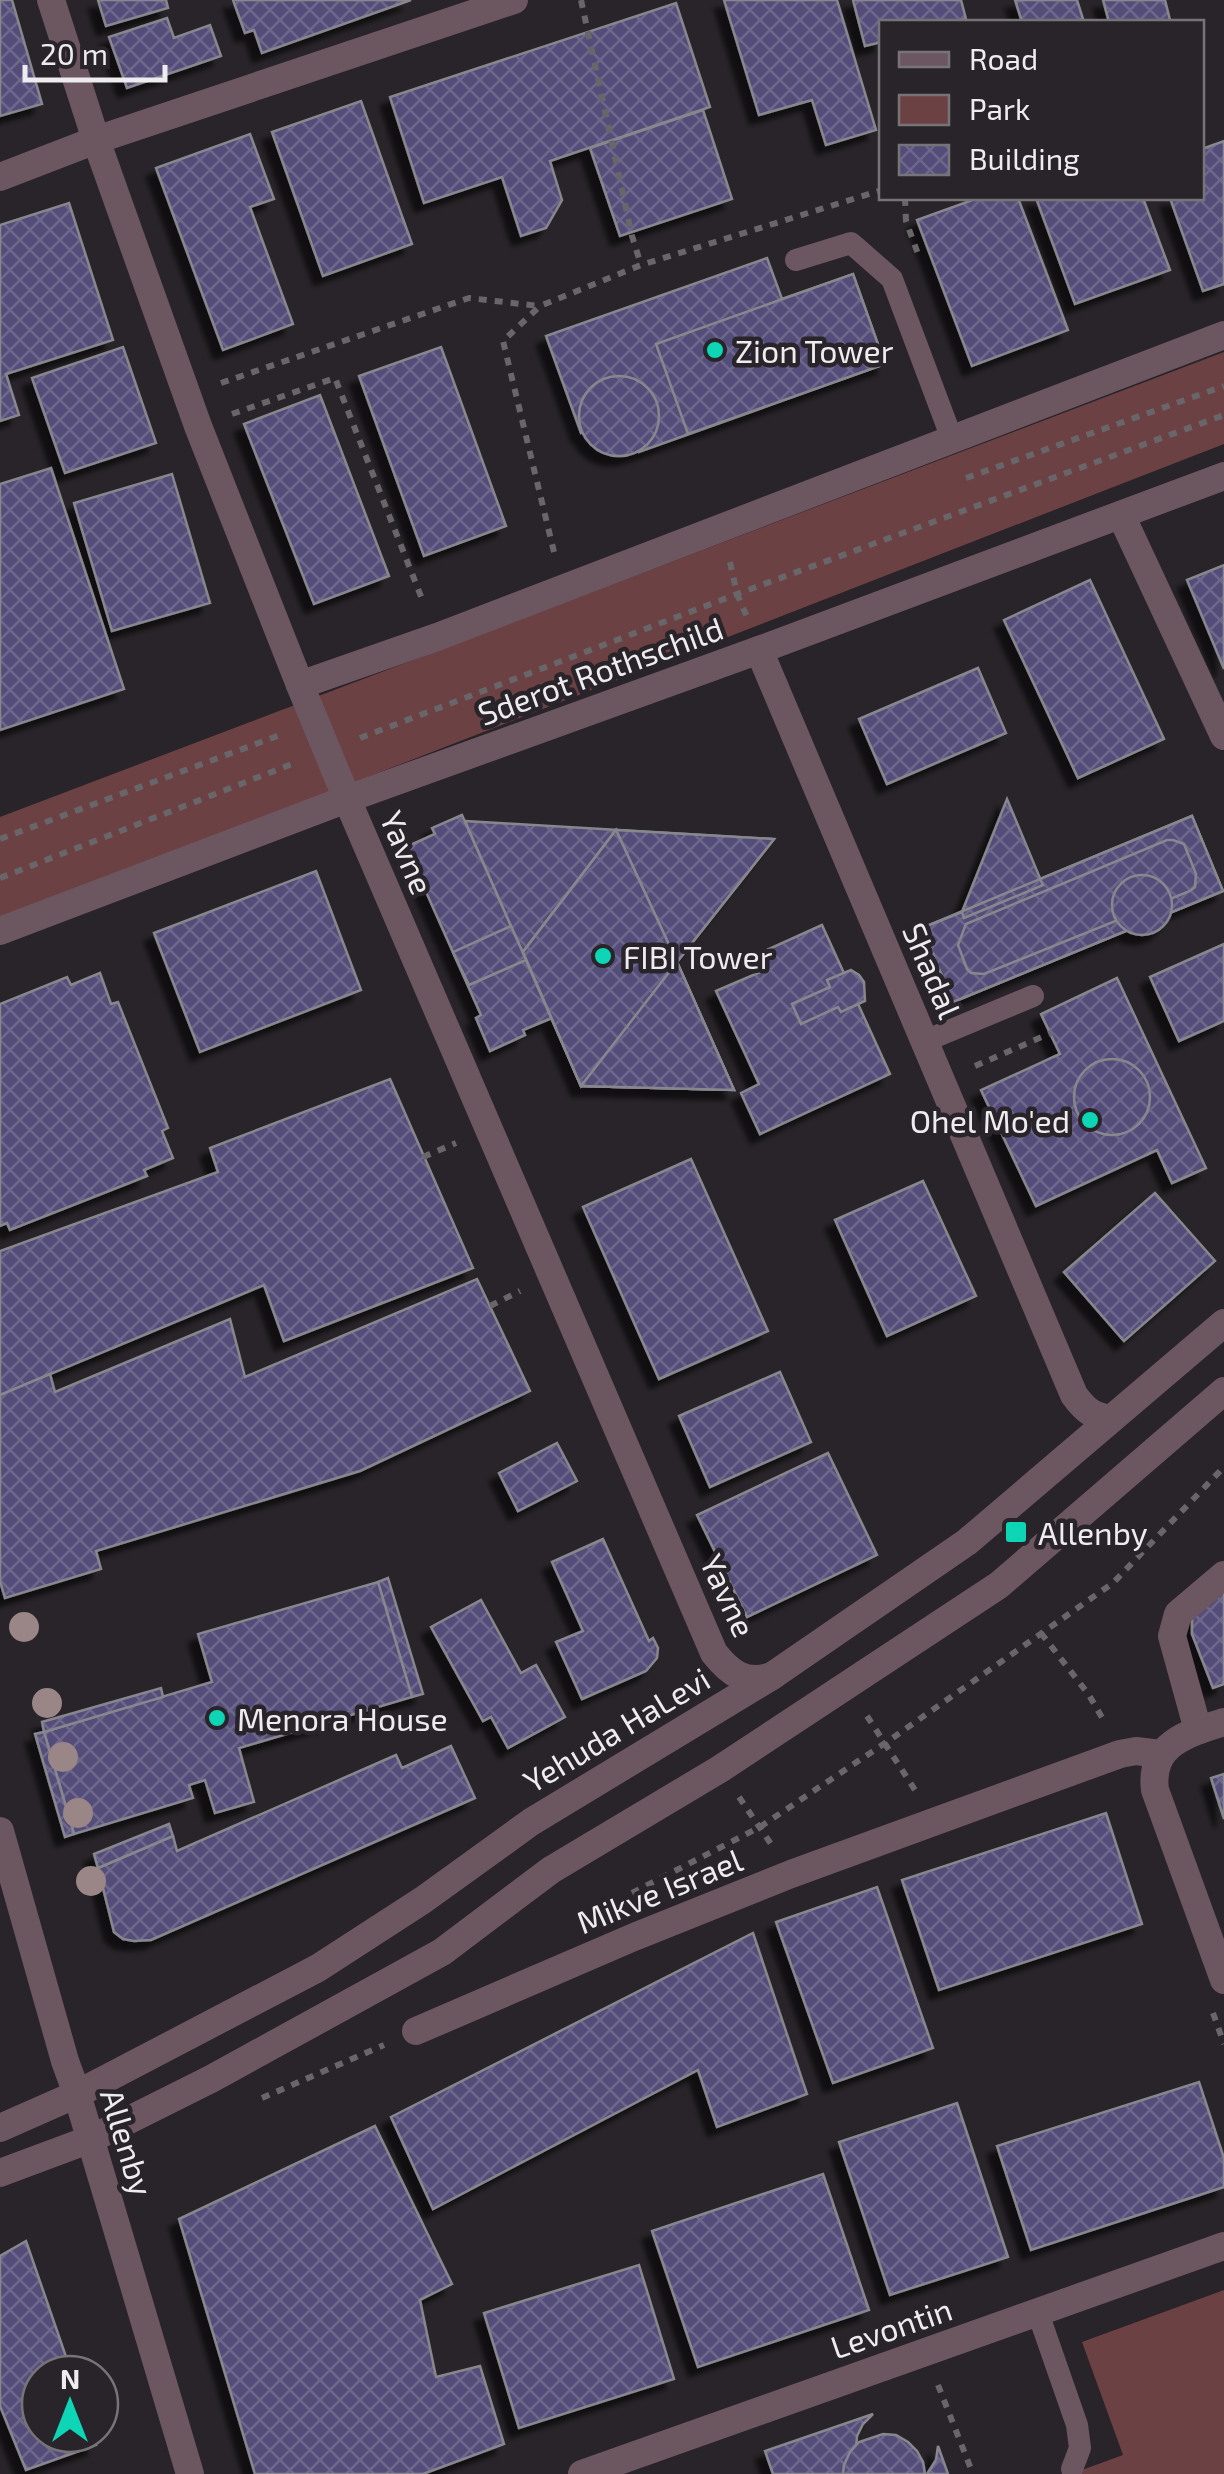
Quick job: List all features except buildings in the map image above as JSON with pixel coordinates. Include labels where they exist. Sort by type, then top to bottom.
[{"type":"street","name":"Yavne","points":[[50,0],[186,394],[300,685],[714,1653],[739,1677],[772,1676]]},
{"type":"street","points":[[0,177],[96,140],[499,2]]},
{"type":"street","points":[[300,685],[437,637],[1224,335]]},
{"type":"street","name":"Sderot Rothschild","points":[[0,932],[347,798],[759,650],[1224,476]]},
{"type":"street","points":[[1121,514],[1224,736]]},
{"type":"street","name":"Shadal","points":[[759,650],[1074,1394],[1094,1416],[1110,1419]]},
{"type":"street","name":"Yehuda HaLevi","points":[[0,2128],[77,2094],[318,1968],[423,1900],[530,1822],[772,1676],[968,1542],[1224,1323]]},
{"type":"street","points":[[0,2173],[91,2139],[211,2080],[442,1952],[551,1870],[720,1769],[999,1585],[1224,1391]]},
{"type":"street","points":[[1211,1726],[1172,1636],[1178,1614],[1224,1575]]},
{"type":"street","name":"Mikve Israel","points":[[416,2032],[791,1874],[1120,1754],[1161,1754],[1173,1743],[1211,1726]]},
{"type":"street","points":[[1161,1754],[1153,1775],[1155,1790],[1224,1980]]},
{"type":"street","name":"Allenby","points":[[0,1831],[190,2474]]},
{"type":"street","name":"Levontin","points":[[582,2474],[1224,2246]]},
{"type":"lane","points":[[796,260],[851,243],[892,278],[952,439]]},
{"type":"lane","points":[[925,1041],[1033,996]]},
{"type":"lane","points":[[1038,2313],[1077,2425],[1080,2448],[1072,2469]]},
{"type":"path","points":[[581,0],[641,265]]},
{"type":"path","points":[[562,587],[503,341],[540,306],[641,265],[879,191]]},
{"type":"path","points":[[186,394],[468,298],[540,306]]},
{"type":"path","points":[[198,426],[335,378],[437,637]]},
{"type":"path","points":[[0,878],[738,594],[1224,415]]},
{"type":"path","points":[[714,529],[730,563],[759,650]]},
{"type":"path","points":[[942,1081],[1050,1033]]},
{"type":"path","points":[[630,1895],[760,1827],[1113,1583],[1224,1467]]},
{"type":"path","points":[[884,1743],[935,1821]]},
{"type":"path","points":[[720,1769],[791,1874]]},
{"type":"path","points":[[252,2102],[416,2032]]},
{"type":"path","points":[[925,2351],[973,2474]]},
{"type":"green space","points":[[1224,352],[1224,444],[0,920],[0,817]]},
{"type":"green space","points":[[1224,2290],[1224,2474],[1071,2474],[1123,2455],[1082,2342]]},
{"type":"place","name":"Zion Tower","points":[[715,350]]},
{"type":"place","name":"FIBI Tower","points":[[603,956]]},
{"type":"place","name":"Ohel Mo'ed","points":[[1090,1120]]},
{"type":"place","name":"Allenby","points":[[1016,1532]]},
{"type":"place","name":"Menora House","points":[[217,1718]]}]
